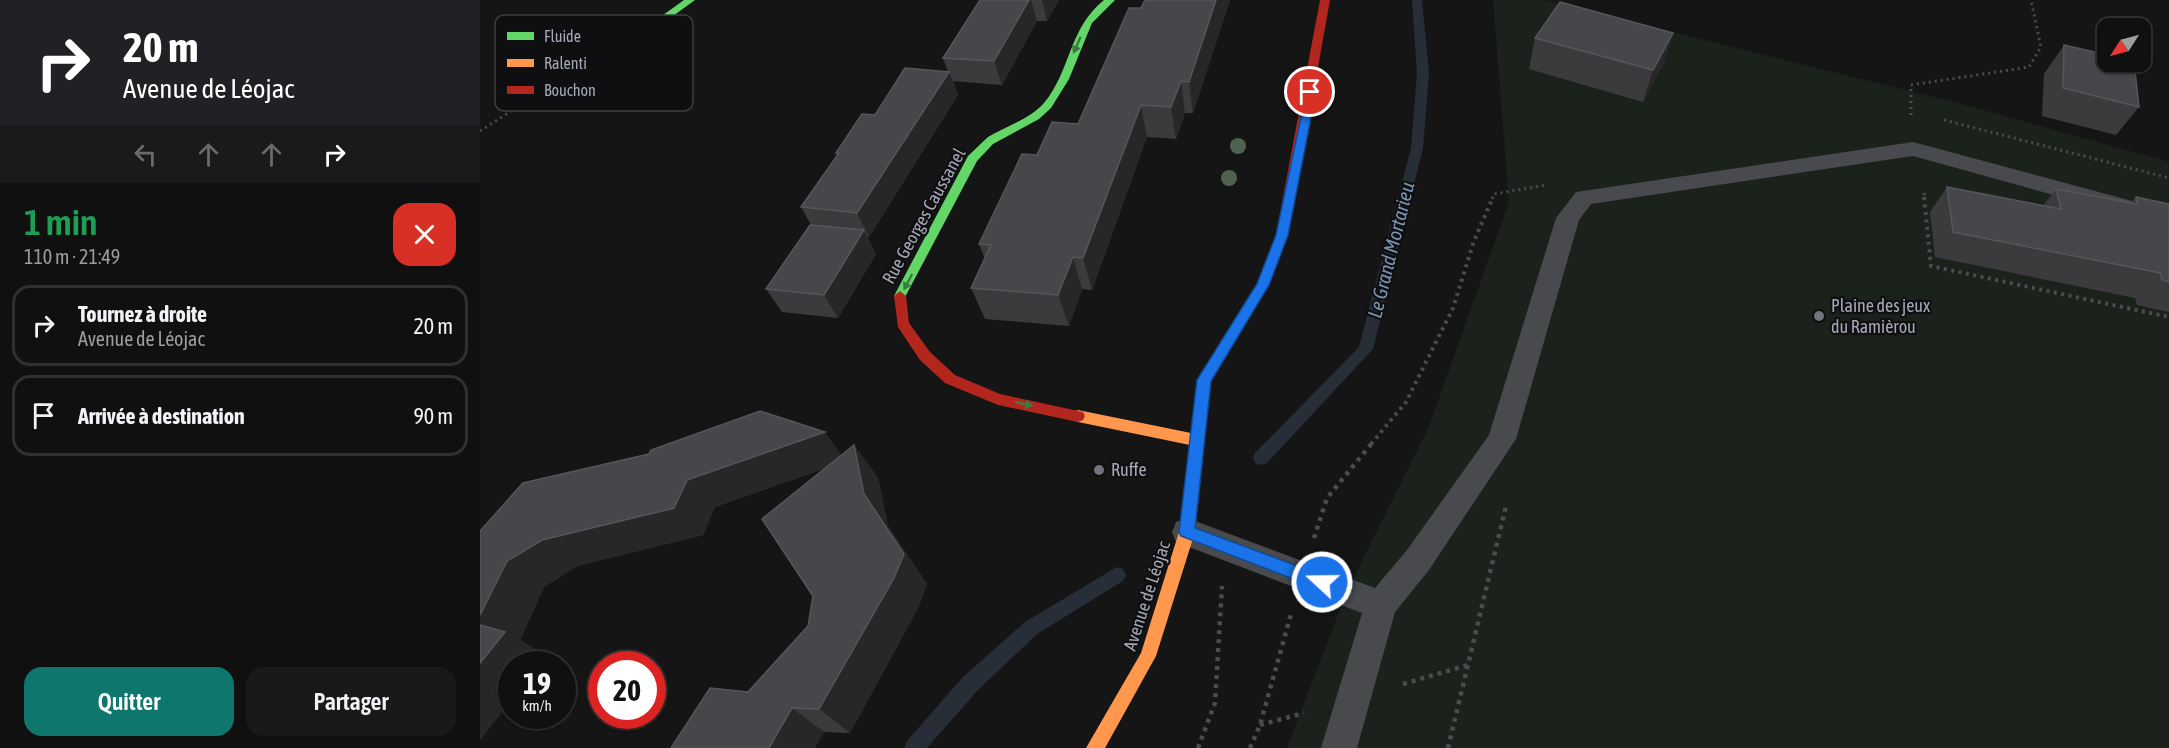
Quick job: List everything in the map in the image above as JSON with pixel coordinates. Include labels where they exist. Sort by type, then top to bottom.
[{"type":"street","points":[[669,15],[690,0]]},
{"type":"street","name":"Rue Georges Caussanel","points":[[1110,0],[1097,6],[1088,19],[1053,100],[1037,116],[991,140],[972,159],[899,299],[903,324],[925,356],[950,379],[998,399],[1196,440]]},
{"type":"street","name":"Avenue de Léojac","points":[[1095,748],[1148,656],[1187,532],[1204,380],[1263,285],[1282,235],[1318,49],[1325,0]]},
{"type":"lane","points":[[1339,748],[1381,605],[1418,560],[1502,439],[1568,218],[1584,197],[1913,149],[2169,219]]},
{"type":"lane","points":[[1187,532],[1381,605]]},
{"type":"path","points":[[1913,149],[1911,85],[2029,67],[2041,47],[2031,0]]},
{"type":"path","points":[[480,131],[512,111]]},
{"type":"path","points":[[1250,748],[1260,725],[1302,575],[1327,498],[1406,402],[1453,308],[1474,241],[1494,194],[1547,184],[1584,197]]},
{"type":"path","points":[[1924,193],[1931,266],[2169,317]]},
{"type":"path","points":[[1448,748],[1507,504]]},
{"type":"path","points":[[1198,748],[1215,703],[1220,596],[1231,548]]},
{"type":"shaded area","name":"Plaine des jeux du Ramièrou","points":[[1493,0],[1544,0],[1958,103],[2169,162],[2169,748],[1287,748],[1347,591],[1428,429],[1509,202]]},
{"type":"building","points":[[980,0],[1029,0],[994,61],[943,58]]},
{"type":"building","points":[[1145,0],[1216,0],[1189,82],[1181,81],[1171,107],[1141,105],[1083,258],[1073,257],[1058,295],[971,288],[991,245],[979,244],[1022,154],[1037,155],[1052,122],[1078,124],[1129,8],[1141,8]]},
{"type":"building","points":[[1560,2],[1673,33],[1653,70],[1535,38]]},
{"type":"building","points":[[2064,45],[2097,52],[2097,72],[2135,72],[2139,107],[2063,88]]},
{"type":"building","points":[[905,68],[949,72],[857,213],[801,207],[839,153],[836,153],[862,114],[875,115]]},
{"type":"building","points":[[1947,187],[2061,209],[2056,189],[2137,204],[2136,197],[2169,204],[2169,282],[2162,280],[2160,273],[1953,232]]},
{"type":"building","points":[[810,225],[864,230],[824,295],[766,289]]},
{"type":"building","points":[[760,411],[825,432],[687,480],[674,508],[542,540],[507,561],[480,615],[480,531],[523,483],[649,454],[651,450]]},
{"type":"building","points":[[854,445],[864,494],[904,554],[894,578],[819,709],[792,708],[769,748],[671,748],[710,688],[748,692],[808,626],[813,596],[762,519]]},
{"type":"building","points":[[480,625],[505,632],[480,663]]},
{"type":"waterway","name":"Le Grand Mortarieu","points":[[1261,458],[1366,349],[1417,148],[1423,73],[1417,0]]},
{"type":"waterway","name":"Le Grand Mortarieu","points":[[914,748],[970,684],[1031,628],[1117,575]]},
{"type":"traffic: fast","points":[[669,15],[690,0]]},
{"type":"traffic: fast","points":[[900,296],[972,159],[989,142],[1035,116],[1047,106],[1063,79],[1087,22],[1110,0]]},
{"type":"traffic: slow","points":[[1095,748],[1148,656],[1187,532],[1204,380],[1255,297]]},
{"type":"traffic: slow","points":[[1078,416],[1196,440]]},
{"type":"traffic: jam","points":[[1255,297],[1263,285],[1282,235],[1325,0]]},
{"type":"traffic: jam","points":[[900,296],[903,324],[925,356],[950,379],[998,399],[1078,416]]},
{"type":"place","name":"Plaine des jeux du Ramièrou","points":[[1819,316]]},
{"type":"place","name":"Ruffe","points":[[1099,470]]},
{"type":"route","points":[[1310,92],[1282,235],[1263,285],[1204,380],[1187,532],[1322,582]]}]
